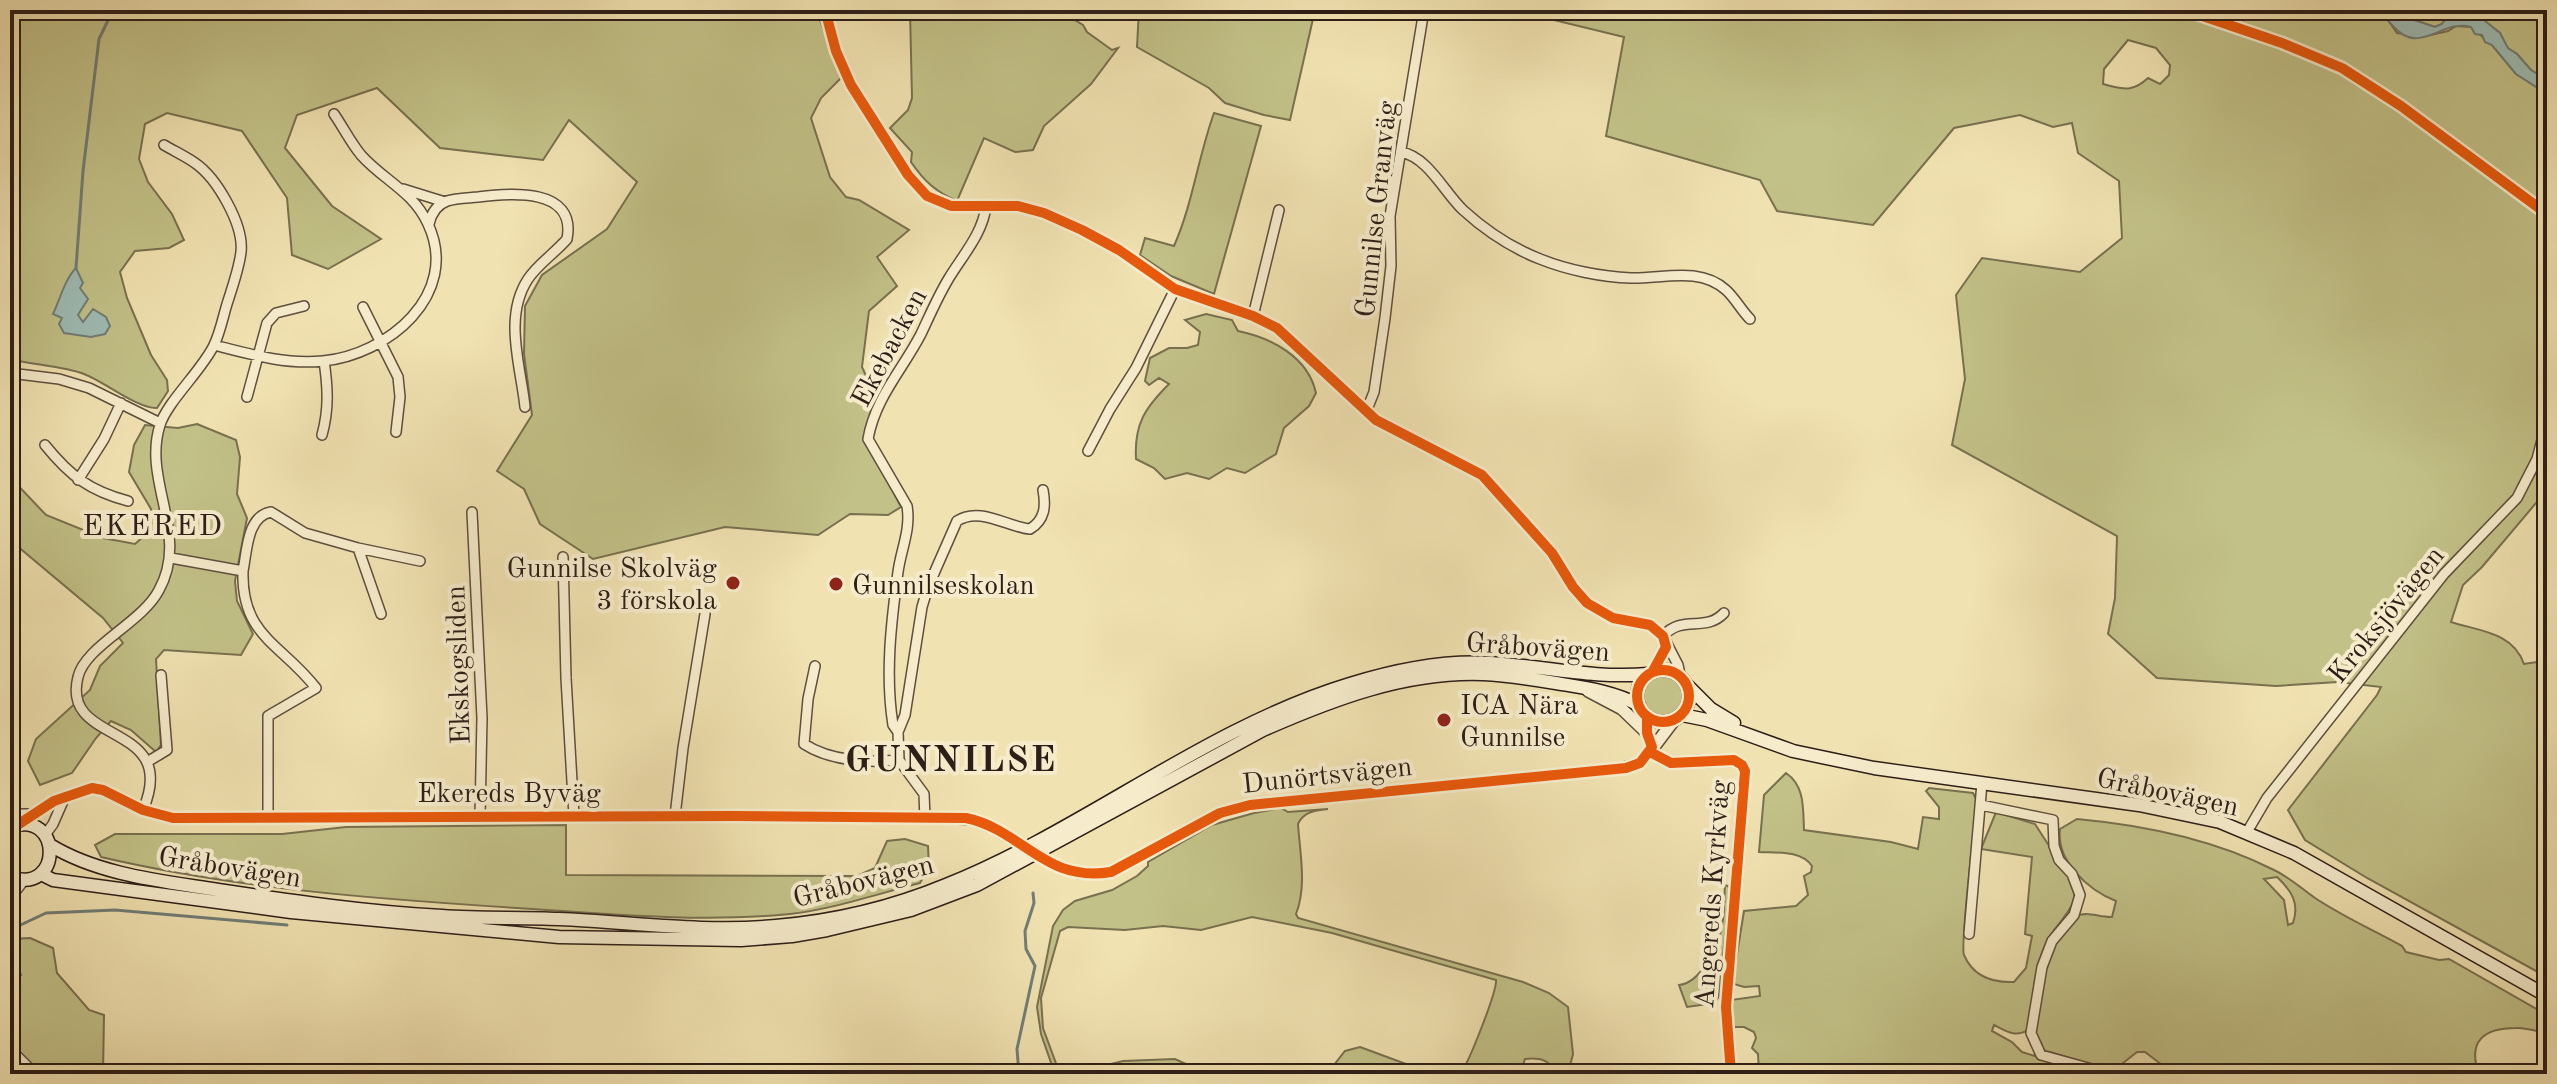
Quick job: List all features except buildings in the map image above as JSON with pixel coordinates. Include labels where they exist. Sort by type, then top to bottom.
[{"type":"main road","name":"Gråbovägen","points":[[13,822],[33,826],[73,858],[113,870],[173,883],[300,902],[442,916],[724,929],[776,926],[845,915],[946,885],[992,865],[1240,729],[1302,701],[1350,684],[1452,663],[1489,663],[1601,676],[1650,673]]},
{"type":"main road","points":[[1667,669],[1684,680],[1688,704],[1678,717],[1658,721],[1647,716],[1639,705],[1637,691],[1650,673],[1667,669]]},
{"type":"main road","name":"Gråbovägen","points":[[41,874],[53,880],[291,912],[559,937],[741,940],[792,936],[911,910],[977,885],[1263,730],[1335,701],[1419,679],[1454,675],[1507,676],[1580,687],[1619,695],[1639,705]]},
{"type":"main road","name":"Gråbovägen","points":[[1684,680],[1721,717],[1835,760]]},
{"type":"main road","name":"Gråbovägen","points":[[1678,717],[1707,720],[1793,751],[1874,768],[2192,814],[2247,832],[2307,860],[2547,996]]},
{"type":"main road","points":[[10,877],[24,880],[41,874],[49,861],[47,840]]},
{"type":"street","points":[[825,10],[836,51],[851,85],[908,175],[933,199],[951,206],[1018,206],[1082,230],[1119,250],[1175,289],[1253,316],[1277,328],[1366,412],[1414,442],[1482,475],[1552,553],[1587,603],[1613,618],[1650,625],[1663,636],[1684,680]]},
{"type":"street","name":"Gunnilse Granväg","points":[[1366,412],[1374,392],[1385,318],[1391,266],[1390,216],[1424,10]]},
{"type":"street","points":[[334,114],[360,154],[403,189],[445,202],[521,193],[550,201],[558,207],[567,223],[567,239],[529,278],[521,296],[515,334],[525,407]]},
{"type":"street","points":[[143,810],[152,781],[147,762],[139,750],[99,726],[82,710],[76,695],[78,678],[90,656],[150,604],[162,583],[171,558],[170,528],[156,456],[160,423],[214,345],[241,249],[234,217],[219,189],[198,164],[164,145]]},
{"type":"street","points":[[1401,152],[1417,159],[1454,201],[1488,231],[1541,259],[1569,269],[1631,278],[1690,275],[1726,290],[1750,319]]},
{"type":"street","points":[[403,189],[429,224]]},
{"type":"street","points":[[214,345],[257,356],[324,361],[355,354],[381,341],[408,323],[429,292],[435,262],[429,224],[431,215],[445,202]]},
{"type":"street","name":"Ekebacken","points":[[898,732],[893,725],[888,670],[900,554],[908,536],[909,519],[907,506],[868,439],[870,427],[889,384],[970,246],[986,206]]},
{"type":"street","points":[[1253,316],[1279,210]]},
{"type":"street","points":[[1088,451],[1136,368],[1175,289]]},
{"type":"street","points":[[247,397],[269,319],[276,313],[304,306]]},
{"type":"street","points":[[363,307],[398,377],[400,397],[396,432]]},
{"type":"street","points":[[322,435],[328,413],[329,391],[324,361]]},
{"type":"street","points":[[10,373],[59,379],[89,388],[160,423]]},
{"type":"street","points":[[78,480],[104,439],[121,403]]},
{"type":"street","name":"Kroksjövägen","points":[[2247,832],[2267,798],[2444,574],[2517,498],[2537,459],[2547,421]]},
{"type":"street","points":[[45,445],[78,480],[101,494],[128,501]]},
{"type":"street","points":[[925,819],[924,794],[899,760],[898,732],[905,715],[922,607],[954,525],[963,518],[973,516],[990,517],[1030,529],[1040,521],[1043,512],[1043,490]]},
{"type":"street","name":"Ekskogsliden","points":[[472,512],[482,718],[480,816]]},
{"type":"street","points":[[268,818],[268,716],[316,688],[252,621],[243,593],[243,571],[253,526],[266,513],[278,516],[305,533],[420,561]]},
{"type":"street","points":[[358,548],[381,614]]},
{"type":"street","points":[[563,557],[574,816]]},
{"type":"street","points":[[171,558],[243,571]]},
{"type":"street","points":[[1663,636],[1675,625],[1709,623],[1724,613]]},
{"type":"street","points":[[675,816],[705,614]]},
{"type":"street","points":[[1650,673],[1666,647]]},
{"type":"street","points":[[815,666],[804,744],[813,750],[847,759],[899,760]]},
{"type":"street","points":[[147,762],[167,750],[161,675]]},
{"type":"street","points":[[1580,687],[1622,709],[1647,733]]},
{"type":"street","points":[[1647,716],[1651,749]]},
{"type":"street","name":"Dunörtsvägen","points":[[994,829],[1055,866],[1080,874],[1111,872],[1220,813],[1250,805],[1611,770],[1640,763],[1678,717]]},
{"type":"street","name":"Angereds Kyrkväg","points":[[1651,749],[1671,763],[1734,760],[1745,771],[1726,1007],[1731,1074]]},
{"type":"street","points":[[1969,934],[1982,783]]},
{"type":"street","name":"Ekereds Byväg","points":[[13,822],[36,814],[54,801],[79,791],[103,790],[143,810],[173,818],[966,818],[994,829]]},
{"type":"street","points":[[47,840],[64,799]]},
{"type":"street","points":[[1981,805],[2053,820],[2054,846],[2059,860],[2072,874],[2080,895],[2074,915],[2052,941],[2047,954],[2031,1033],[2041,1055],[2110,1074]]},
{"type":"street","points":[[10,899],[24,880]]},
{"type":"street","points":[[10,1049],[35,1074]]},
{"type":"shaded area","points":[[10,10],[816,10],[842,77],[821,98],[811,118],[830,177],[846,197],[859,200],[909,230],[877,257],[897,286],[869,311],[862,367],[876,397],[865,437],[901,507],[888,515],[850,514],[818,535],[725,527],[593,559],[540,524],[524,489],[497,471],[532,415],[524,354],[525,306],[542,275],[607,229],[637,182],[569,120],[543,160],[440,148],[377,88],[297,115],[285,148],[332,206],[381,239],[328,269],[292,255],[287,198],[242,131],[167,113],[145,124],[139,159],[148,182],[172,214],[184,240],[169,248],[135,251],[120,272],[127,298],[151,355],[167,380],[168,391],[157,408],[131,400],[84,374],[10,359]]},
{"type":"shaded area","points":[[910,10],[967,16],[979,10],[1058,10],[1083,25],[1087,32],[1112,50],[1118,48],[1091,84],[1044,126],[1033,150],[1015,152],[984,138],[957,201],[926,180],[911,162],[912,152],[890,128],[908,110],[912,98]]},
{"type":"shaded area","points":[[1139,10],[1315,10],[1290,120],[1225,103],[1209,88],[1137,47]]},
{"type":"shaded area","points":[[1513,10],[2381,10],[2397,33],[2422,37],[2456,26],[2471,27],[2492,45],[2516,74],[2546,92],[2547,490],[2463,585],[2451,622],[2503,639],[2519,653],[2524,664],[2543,661],[2547,655],[2547,977],[2367,878],[2305,840],[2288,810],[2381,687],[2338,682],[2276,686],[2157,678],[2108,634],[2115,598],[2117,536],[1952,445],[1965,379],[1956,295],[1982,258],[2080,272],[2122,238],[2119,181],[2078,153],[2072,123],[2053,127],[2020,115],[1954,128],[1873,225],[1777,211],[1760,180],[1606,136],[1624,37]],"holes":[[[2128,40],[2156,48],[2170,65],[2169,75],[2160,84],[2148,78],[2137,86],[2127,88],[2103,84],[2104,69]]]},
{"type":"shaded area","points":[[2415,10],[2463,10],[2435,27],[2414,20]]},
{"type":"shaded area","points":[[2468,10],[2547,10],[2547,80],[2507,48],[2500,33]]},
{"type":"shaded area","points":[[1214,113],[1261,126],[1214,294],[1171,276],[1140,255],[1145,238],[1174,246]]},
{"type":"shaded area","points":[[1206,314],[1232,320],[1238,331],[1287,351],[1305,369],[1316,393],[1309,406],[1284,428],[1276,454],[1245,473],[1227,468],[1209,479],[1187,473],[1165,479],[1154,468],[1136,459],[1139,426],[1153,401],[1169,384],[1159,378],[1149,385],[1145,381],[1150,358],[1169,348],[1198,345],[1200,332],[1185,320]]},
{"type":"shaded area","points":[[197,424],[236,440],[240,457],[237,494],[247,518],[235,581],[237,601],[253,634],[241,655],[164,650],[156,659],[161,745],[156,752],[131,730],[111,721],[72,773],[40,785],[28,761],[36,739],[90,690],[100,666],[123,643],[103,618],[10,540],[10,477],[46,515],[103,538],[135,544],[144,536],[151,509],[129,472],[134,445],[145,425],[178,428]]},
{"type":"shaded area","points":[[1663,676],[1677,682],[1683,696],[1677,710],[1663,716],[1649,710],[1643,696],[1649,682]]},
{"type":"shaded area","points":[[1786,773],[1800,791],[1804,830],[1891,842],[1918,849],[1923,817],[1939,819],[1939,807],[1926,791],[1929,788],[1973,793],[1977,801],[1964,955],[1978,973],[1998,981],[2014,982],[2026,968],[2032,936],[2025,934],[2032,857],[1981,849],[1996,812],[2035,824],[2071,880],[2073,903],[2050,936],[2041,957],[2028,1030],[2015,1034],[1994,1025],[1992,1031],[2012,1042],[2022,1052],[2092,1074],[1759,1074],[1758,1054],[1752,1048],[1756,1038],[1754,1032],[1744,1027],[1732,1027],[1731,1000],[1760,996],[1759,986],[1744,987],[1734,984],[1733,979],[1744,911],[1796,906],[1808,895],[1804,876],[1811,872],[1812,866],[1807,861],[1788,853],[1759,852],[1764,795]]},
{"type":"shaded area","points":[[1281,808],[1288,812],[1328,809],[1307,814],[1298,824],[1302,881],[1296,914],[1298,918],[1523,982],[1549,993],[1568,1007],[1573,1054],[1568,1074],[1558,1074],[1544,1060],[1531,1058],[1525,1059],[1520,1074],[1460,1074],[1482,1027],[1496,980],[1332,933],[1252,917],[1201,930],[1163,926],[1125,930],[1068,927],[1060,931],[1041,998],[1043,1028],[1057,1066],[1095,1068],[1123,1061],[1175,1059],[1208,1074],[1055,1074],[1041,1034],[1037,1007],[1053,926],[1063,910],[1075,901],[1112,890],[1137,876],[1148,866],[1148,862],[1212,825]]},
{"type":"shaded area","points":[[2077,819],[2127,825],[2203,842],[2251,859],[2279,873],[2325,905],[2402,946],[2406,952],[2439,960],[2449,959],[2547,1015],[2547,1033],[2520,1028],[2487,1034],[2477,1045],[2475,1053],[2479,1074],[2163,1074],[2162,1065],[2145,1052],[2137,1052],[2113,1071],[2043,1050],[2036,1033],[2037,1005],[2045,970],[2058,938],[2066,925],[2079,915],[2112,917],[2116,901],[2095,890],[2076,873],[2063,852],[2060,829]],"holes":[[[2277,877],[2295,903],[2293,923],[2288,925],[2284,900],[2264,879]]]},
{"type":"shaded area","points":[[566,825],[566,875],[857,876],[875,868],[887,841],[905,839],[928,846],[929,868],[920,883],[823,909],[756,917],[687,918],[412,901],[256,885],[101,857],[95,845],[115,834],[282,834],[346,827]]},
{"type":"shaded area","points":[[1725,885],[1730,887],[1719,996],[1715,1003],[1687,1007],[1679,985],[1687,983],[1700,972],[1716,946],[1723,919]]},
{"type":"shaded area","points":[[30,938],[53,948],[57,973],[89,1010],[104,1015],[103,1074],[10,1074],[10,985],[21,975],[12,955],[12,939]]},
{"type":"shaded area","points":[[1360,1047],[1433,1074],[1327,1074],[1345,1051]]},
{"type":"water","points":[[2381,10],[2397,10],[2411,17],[2411,10],[2415,10],[2414,20],[2435,27],[2463,10],[2475,13],[2500,33],[2508,48],[2531,70],[2547,80],[2547,94],[2516,74],[2492,45],[2485,42],[2482,35],[2475,34],[2471,27],[2451,27],[2422,38],[2412,38],[2393,26]]},
{"type":"water","points":[[76,268],[83,283],[80,288],[88,299],[78,315],[83,322],[93,309],[106,317],[110,326],[105,334],[91,337],[64,333],[59,324],[62,318],[53,314]]},
{"type":"waterway","points":[[76,268],[83,171],[99,39],[113,10]]},
{"type":"waterway","points":[[1019,1074],[1017,1049],[1035,966],[1026,949],[1025,931],[1034,903],[1033,893]]},
{"type":"waterway","points":[[12,929],[46,913],[115,910],[287,925]]},
{"type":"cycle path","points":[[825,10],[836,51],[851,85],[908,175],[927,196],[951,206],[1018,206],[1044,213],[1119,250],[1175,289],[1253,316],[1277,328],[1376,420],[1482,475],[1552,553],[1587,603],[1613,618],[1650,625],[1663,636],[1666,647],[1653,671]]},
{"type":"cycle path","points":[[2185,10],[2282,43],[2342,68],[2401,106],[2547,214]]},
{"type":"cycle path","points":[[1663,670],[1682,677],[1689,696],[1682,715],[1663,722],[1644,715],[1637,696],[1644,677],[1663,670]]},
{"type":"cycle path","points":[[19,824],[54,801],[92,788],[103,790],[143,810],[173,818],[966,818],[986,824],[1068,870],[1111,872],[1220,813],[1250,805],[1626,768],[1640,763],[1652,747],[1647,733],[1647,716]]},
{"type":"cycle path","points":[[1650,752],[1671,763],[1734,760],[1745,771],[1726,1007],[1731,1074]]},
{"type":"place","name":"Gunnilse Skolväg 3 förskola","points":[[733,583]]},
{"type":"place","name":"Gunnilseskolan","points":[[836,584]]},
{"type":"place","name":"ICA Nära Gunnilse","points":[[1444,720]]},
{"type":"district","name":"EKERED","points":[[153,525]]},
{"type":"district","name":"GUNNILSE","points":[[951,758]]}]
